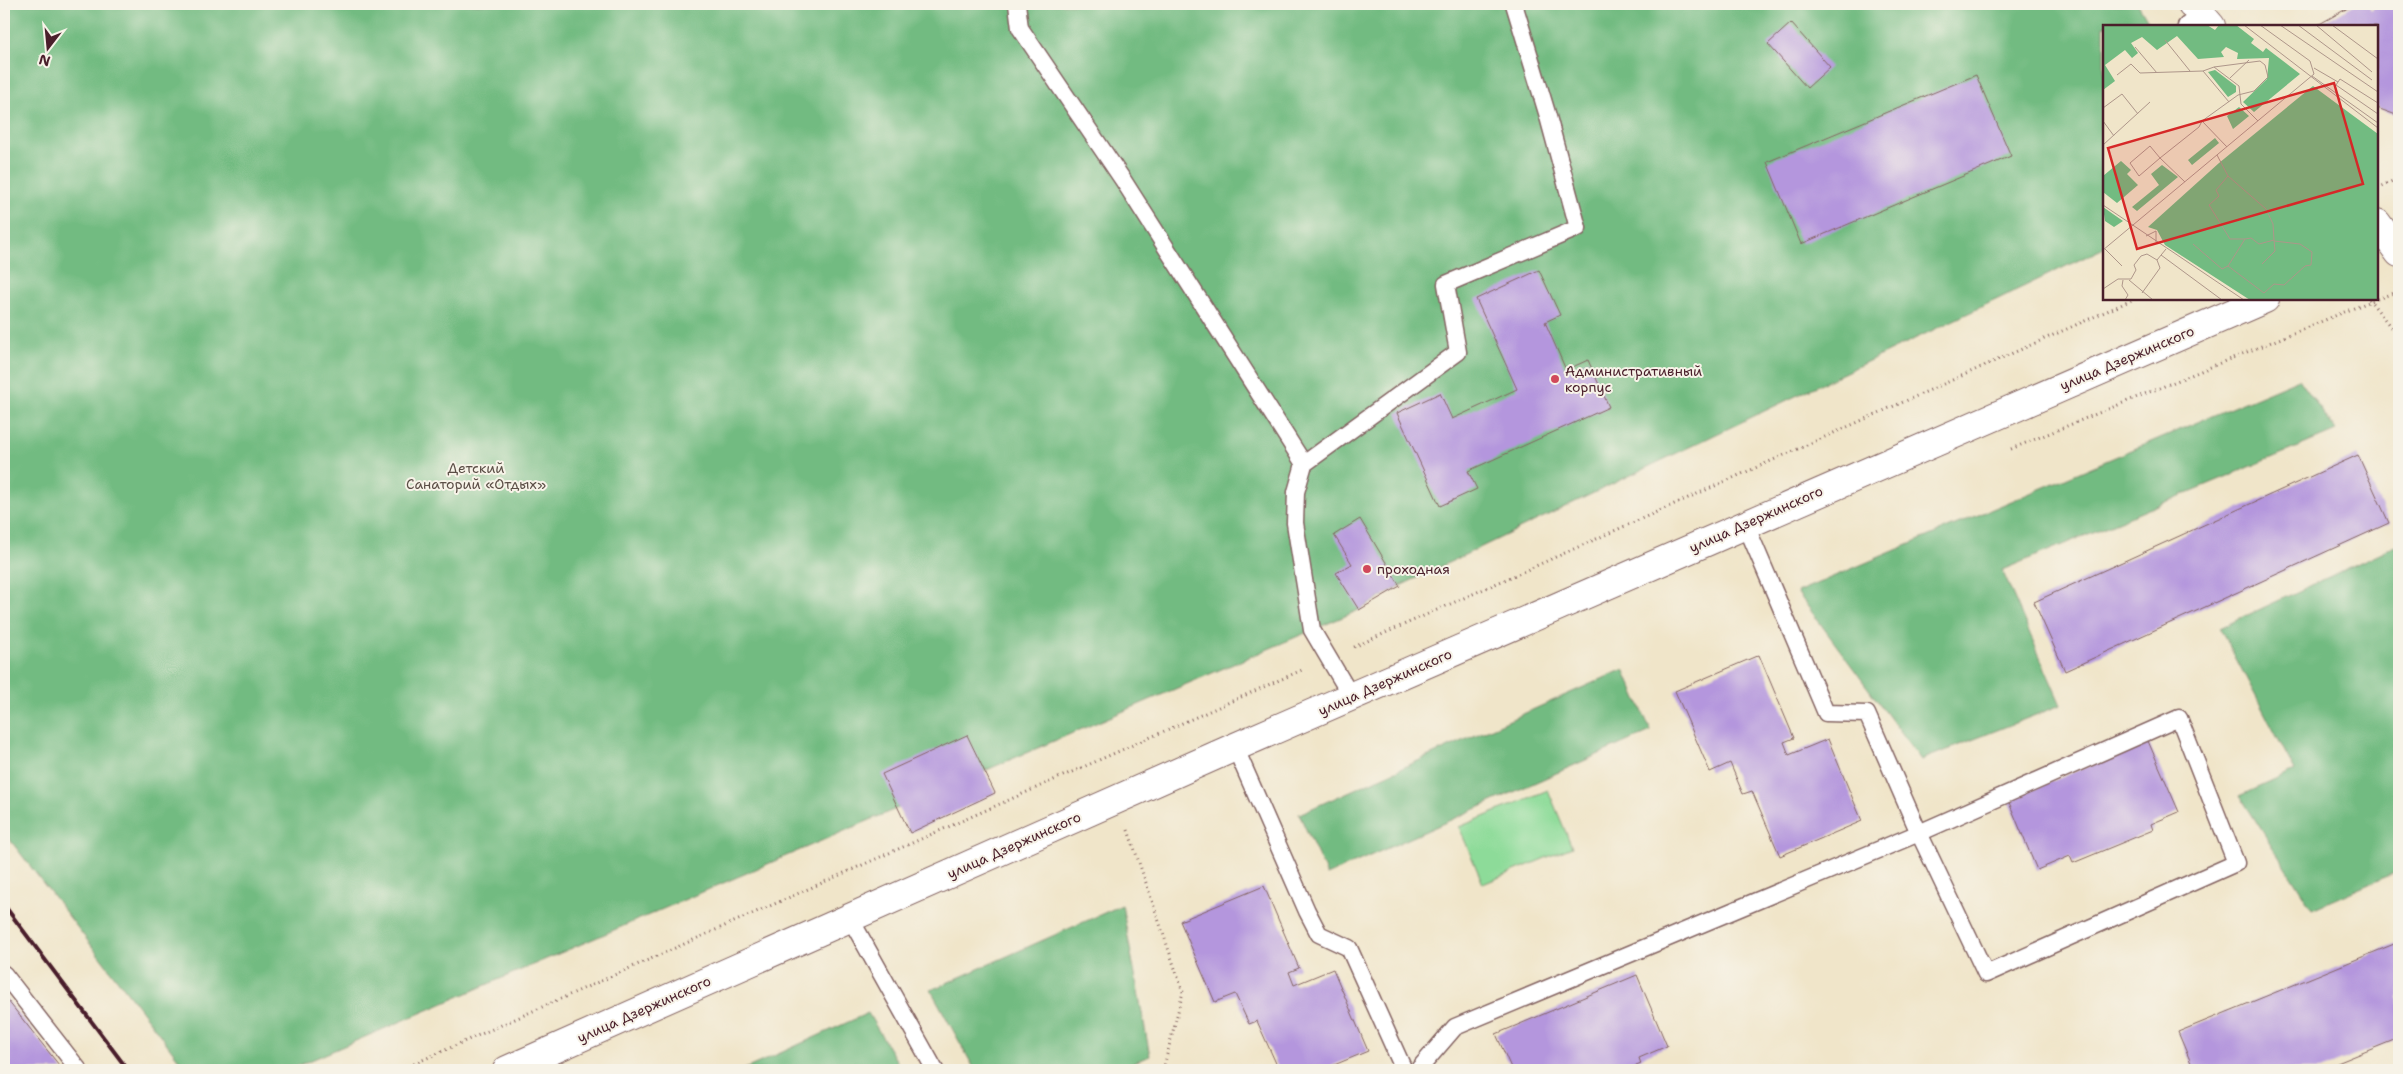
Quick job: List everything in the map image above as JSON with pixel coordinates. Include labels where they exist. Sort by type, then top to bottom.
[{"type":"main road","name":"улица Дзержинского","points":[[507,1070],[1351,696],[2263,300]]},
{"type":"lane","points":[[1017,4],[1020,28],[1123,180],[1304,464]]},
{"type":"lane","points":[[1351,696],[1312,630],[1294,523],[1296,492],[1304,464],[1458,352],[1446,284],[1578,228],[1547,114],[1514,4]]},
{"type":"lane","points":[[1418,1070],[1455,1027],[1919,833],[2179,718],[2236,863],[1986,974],[1919,833],[1867,714],[1826,713],[1745,524]]},
{"type":"lane","points":[[1235,747],[1307,911],[1319,934],[1349,948],[1404,1070]]},
{"type":"lane","points":[[850,918],[935,1070]]},
{"type":"lane","points":[[4,974],[78,1070]]},
{"type":"path","points":[[2378,187],[2399,178]]},
{"type":"path","points":[[2378,299],[2399,291]]},
{"type":"path","points":[[400,1070],[2132,300]]},
{"type":"path","points":[[2371,300],[2399,338]]},
{"type":"path","points":[[1128,829],[1183,992],[1163,1070]]},
{"type":"green space","name":"Детский Санаторий «Отдых»","points":[[4,4],[2138,4],[2150,25],[2103,25],[2103,248],[1400,586],[1359,610],[288,1070],[187,1070],[4,832]]},
{"type":"green space","points":[[2299,379],[2336,431],[2002,570],[2061,705],[1921,760],[1797,592]]},
{"type":"green space","points":[[2399,544],[2399,871],[2312,909],[2240,796],[2295,771],[2220,628]]},
{"type":"green space","points":[[1624,669],[1651,731],[1327,875],[1299,814]]},
{"type":"green space","points":[[1548,790],[1572,847],[1483,884],[1459,827]]},
{"type":"green space","points":[[1122,905],[1150,1056],[1113,1070],[975,1070],[931,990]]},
{"type":"green space","points":[[868,1013],[902,1070],[743,1070]]},
{"type":"building","points":[[2355,4],[2368,4],[2371,10],[2378,4],[2399,4],[2399,116],[2378,108],[2378,25],[2318,25]]},
{"type":"building","points":[[1791,23],[1830,67],[1807,88],[1768,44]]},
{"type":"building","points":[[1976,75],[2011,156],[1801,244],[1767,162]]},
{"type":"building","name":"Административный корпус","points":[[1539,270],[1560,315],[1545,322],[1566,370],[1588,360],[1609,407],[1468,471],[1477,489],[1440,506],[1397,413],[1440,393],[1452,419],[1517,389],[1476,299]]},
{"type":"building","points":[[2358,455],[2389,523],[2065,671],[2034,602]]},
{"type":"building","name":"проходная","points":[[1360,519],[1400,586],[1359,610],[1336,573],[1352,564],[1334,535]]},
{"type":"building","points":[[1759,655],[1794,738],[1784,742],[1789,755],[1828,739],[1862,821],[1780,856],[1752,791],[1743,794],[1730,763],[1710,772],[1675,691]]},
{"type":"building","points":[[967,735],[995,793],[910,833],[882,774]]},
{"type":"building","points":[[2148,741],[2179,812],[2151,824],[2153,830],[2073,863],[2070,856],[2037,870],[2008,800]]},
{"type":"building","points":[[1264,886],[1299,968],[1289,972],[1294,985],[1333,969],[1368,1051],[1322,1070],[1279,1070],[1257,1021],[1249,1024],[1235,994],[1215,1002],[1180,921]]},
{"type":"building","points":[[2399,942],[2399,1038],[2320,1070],[2194,1070],[2178,1032]]},
{"type":"building","points":[[1637,975],[1667,1046],[1639,1058],[1641,1064],[1626,1070],[1512,1070],[1496,1034]]},
{"type":"building","points":[[4,996],[63,1070],[8,1070],[4,1065]]},
{"type":"railway","points":[[4,905],[128,1070]]},
{"type":"place","name":"Административный корпус","points":[[1555,379]]},
{"type":"place","name":"проходная","points":[[1367,569]]}]
